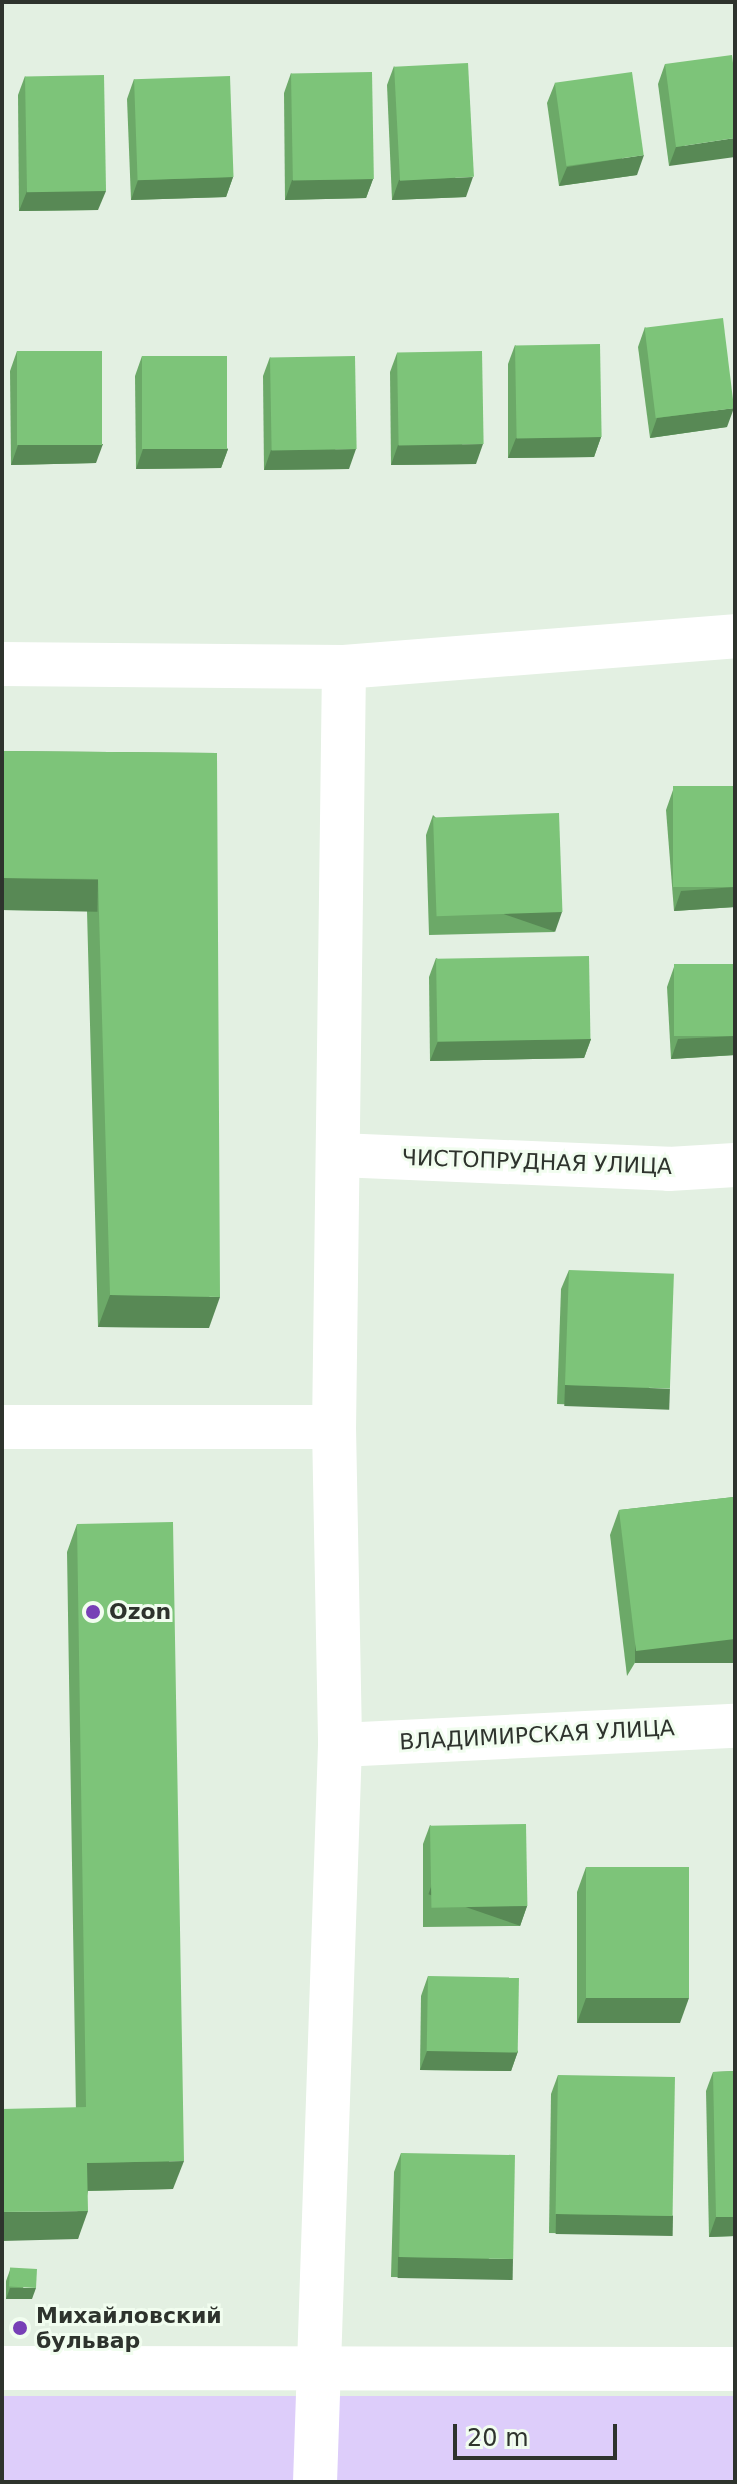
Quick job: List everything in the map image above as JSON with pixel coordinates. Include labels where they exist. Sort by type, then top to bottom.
[{"type":"street","points":[[2,664],[344,667],[735,636]]},
{"type":"street","points":[[315,2482],[315,2370],[340,1745],[334,1427],[344,667]]},
{"type":"street","name":"ЧИСТОПРУДНАЯ УЛИЦА","points":[[339,1155],[669,1169],[735,1165]]},
{"type":"street","points":[[2,1427],[334,1427]]},
{"type":"street","name":"ВЛАДИМИРСКАЯ УЛИЦА","points":[[340,1745],[735,1726]]},
{"type":"street","points":[[2,2368],[735,2369]]},
{"type":"shaded area","points":[[2,2396],[735,2396],[735,2482],[2,2482]]},
{"type":"building","points":[[732,55],[735,138],[676,147],[665,64]]},
{"type":"building","points":[[468,63],[474,177],[400,181],[394,67]]},
{"type":"building","points":[[372,72],[374,179],[293,180],[291,73]]},
{"type":"building","points":[[632,72],[644,155],[566,166],[555,83]]},
{"type":"building","points":[[104,75],[106,191],[27,192],[25,76]]},
{"type":"building","points":[[230,76],[234,177],[138,180],[134,79]]},
{"type":"building","points":[[723,318],[734,408],[656,418],[645,328]]},
{"type":"building","points":[[600,344],[602,437],[517,438],[515,345]]},
{"type":"building","points":[[17,351],[102,351],[102,445],[17,445]]},
{"type":"building","points":[[482,351],[484,444],[399,445],[397,352]]},
{"type":"building","points":[[142,356],[227,356],[227,449],[142,449]]},
{"type":"building","points":[[355,356],[357,449],[272,450],[270,357]]},
{"type":"building","points":[[2,751],[217,753],[220,1297],[110,1295],[98,879],[2,878]]},
{"type":"building","points":[[673,786],[735,786],[735,887],[673,887]]},
{"type":"building","points":[[559,813],[562,912],[437,916],[433,817]]},
{"type":"building","points":[[589,956],[590,1039],[437,1042],[436,959]]},
{"type":"building","points":[[674,964],[735,964],[735,1036],[674,1036]]},
{"type":"building","points":[[569,1270],[674,1274],[670,1389],[565,1385]]},
{"type":"building","points":[[734,1497],[735,1639],[636,1651],[619,1510]]},
{"type":"building","points":[[173,1522],[184,2161],[87,2163],[88,2211],[2,2212],[2,2109],[86,2107],[77,1524]]},
{"type":"building","points":[[526,1824],[527,1906],[431,1908],[430,1826]]},
{"type":"building","points":[[586,1867],[689,1867],[689,1998],[586,1998]]},
{"type":"building","points":[[428,1976],[519,1978],[518,2053],[427,2051]]},
{"type":"building","points":[[735,2071],[735,2217],[716,2217],[713,2072]]},
{"type":"building","points":[[558,2075],[675,2077],[673,2216],[556,2214]]},
{"type":"building","points":[[401,2153],[515,2155],[513,2259],[399,2257]]},
{"type":"building","points":[[10,2268],[37,2269],[36,2288],[9,2287]]},
{"type":"place","name":"Ozon","points":[[93,1612]]},
{"type":"place","name":"Михайловский бульвар","points":[[20,2328]]}]
